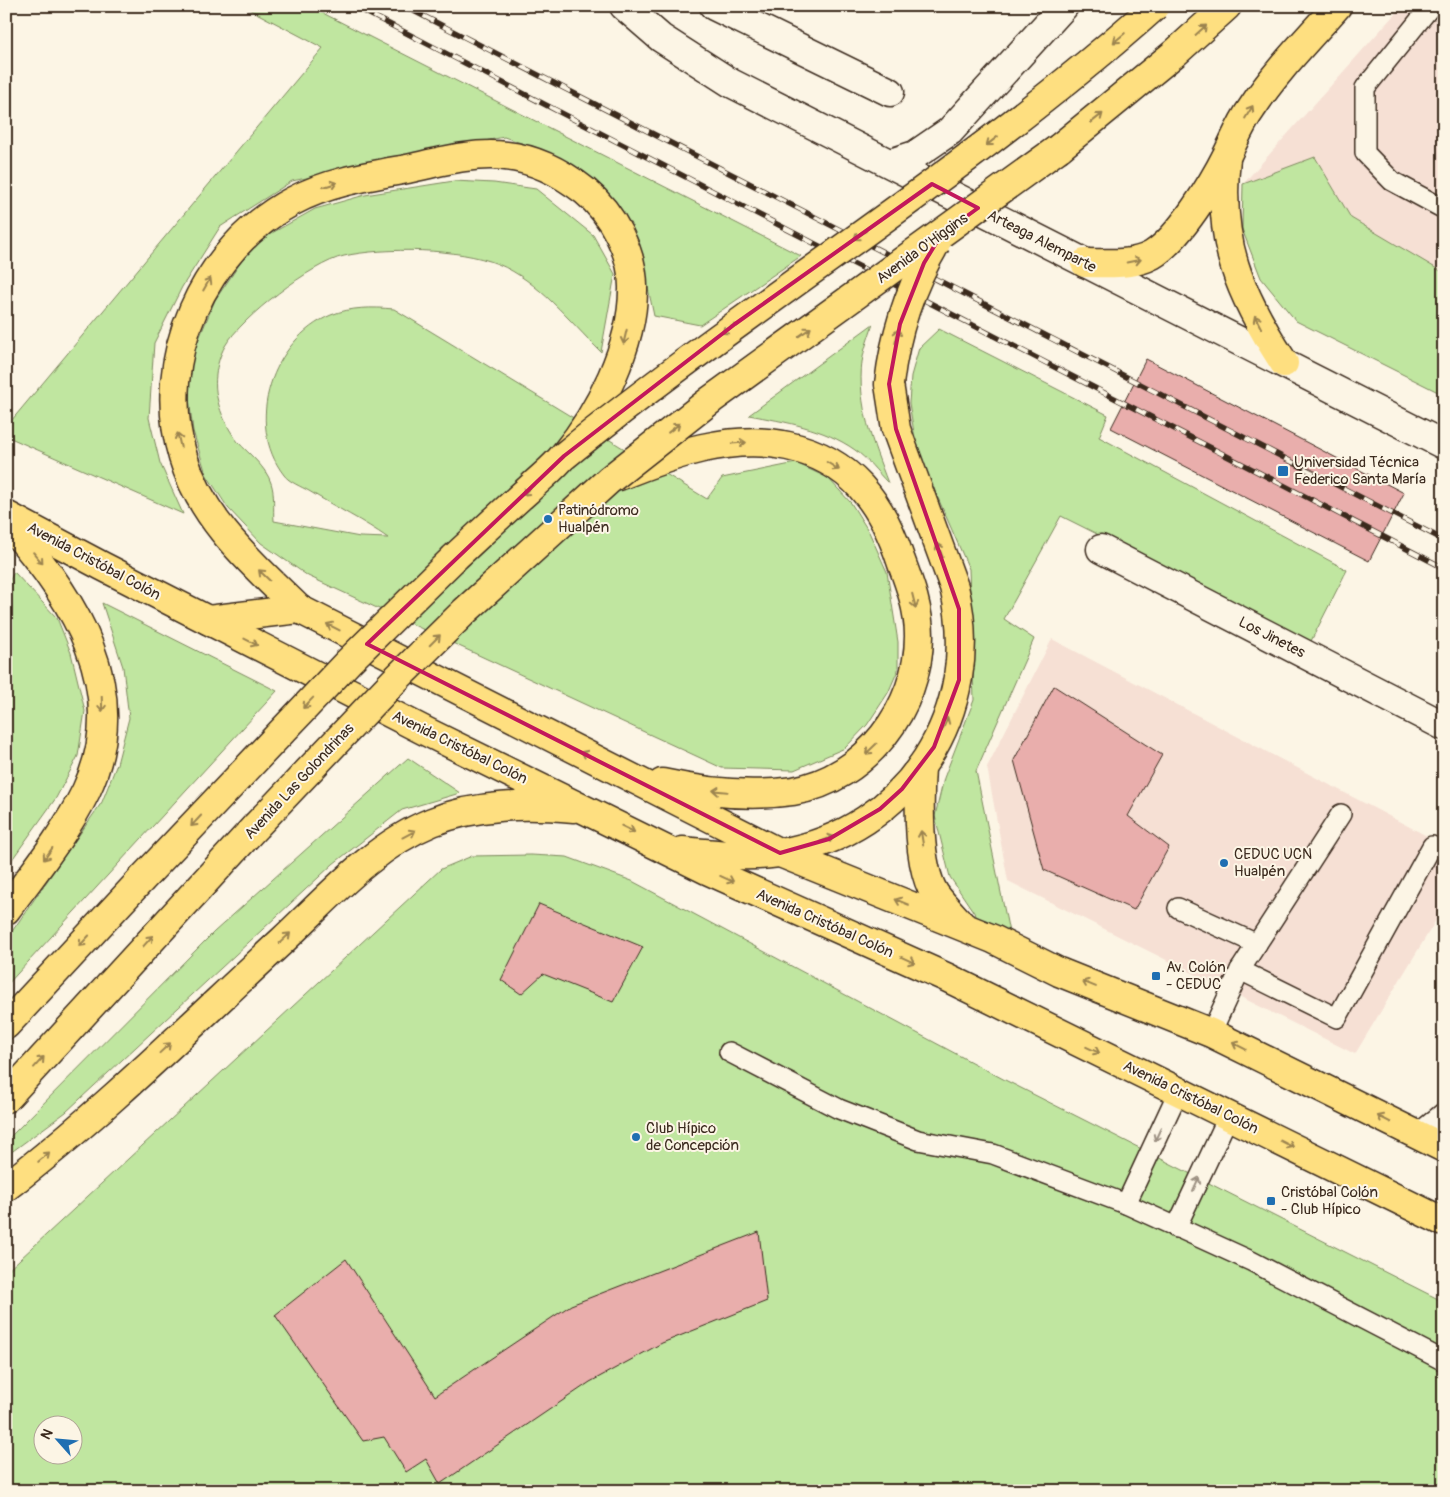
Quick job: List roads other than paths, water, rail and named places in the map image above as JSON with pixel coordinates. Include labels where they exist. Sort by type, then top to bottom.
[{"type":"main road","name":"Arteaga Alemparte","points":[[624,6],[660,38],[695,62],[731,83],[1444,445]]},
{"type":"main road","points":[[714,6],[890,92]]},
{"type":"main road","points":[[891,163],[915,155],[950,131],[1064,6]]},
{"type":"main road","points":[[6,1024],[348,662],[454,558],[564,456],[690,357],[988,144],[1155,6]]},
{"type":"main road","name":"Avenida O'Higgins","points":[[608,480],[712,399],[941,235],[1118,102],[1227,6]]},
{"type":"main road","points":[[1085,263],[1115,264],[1136,261],[1162,248],[1179,229],[1227,156],[1241,125],[1265,89],[1338,6]]},
{"type":"main road","points":[[564,456],[584,427],[615,370],[624,342],[634,288],[629,263],[620,238],[607,216],[590,196],[570,180],[550,168],[506,156],[461,158],[339,182],[294,200],[270,214],[248,232],[212,276],[197,301],[178,354],[174,381],[174,409],[183,458],[192,480],[214,522],[234,545],[299,610],[632,776],[780,853],[964,927],[1058,972],[1211,1033],[1444,1148]]},
{"type":"main road","points":[[1227,156],[1224,204],[1227,238],[1235,273],[1263,330],[1284,363]]},
{"type":"main road","points":[[668,849],[735,855],[780,853],[829,839],[856,826],[887,803],[921,767],[937,740],[953,704],[962,656],[962,632],[954,587],[896,430],[889,384],[900,324],[910,293],[941,235]]},
{"type":"main road","points":[[608,480],[650,464],[714,446],[740,442],[789,446],[812,454],[834,466],[857,483],[876,504],[893,536],[913,594],[919,635],[914,676],[902,708],[888,731],[860,760],[840,774],[818,784],[794,790],[769,793],[723,792],[677,786],[632,776]]},
{"type":"main road","name":"Avenida Las Golondrinas","points":[[6,1098],[184,902],[443,632],[532,547],[608,480]]},
{"type":"main road","name":"Avenida Cristóbal Colón","points":[[6,515],[427,732],[588,809],[707,870],[948,978],[1444,1222]]},
{"type":"main road","points":[[6,521],[49,571],[69,602],[93,654],[99,672],[102,700],[102,729],[97,757],[87,789],[67,825],[6,910]]},
{"type":"main road","name":"Los Jinetes","points":[[1101,549],[1444,726]]},
{"type":"main road","points":[[208,620],[299,610]]},
{"type":"main road","points":[[921,767],[920,828],[928,876],[935,893],[964,927]]},
{"type":"main road","points":[[6,1187],[98,1111],[378,853],[403,836],[453,814],[474,810],[550,806],[588,809]]},
{"type":"lane","points":[[1431,6],[1365,88],[1365,153],[1392,181],[1444,209]]},
{"type":"lane","points":[[1211,1033],[1240,970],[1341,814]]},
{"type":"lane","points":[[1240,970],[1337,1018],[1432,846]]},
{"type":"lane","points":[[1178,908],[1257,944]]},
{"type":"lane","points":[[729,1052],[839,1109],[918,1140],[993,1154],[1126,1204],[1251,1261],[1444,1361]]},
{"type":"lane","points":[[1126,1204],[1179,1090]]},
{"type":"lane","points":[[1416,1135],[1444,1112]]},
{"type":"lane","points":[[1176,1228],[1229,1115]]},
{"type":"railway","points":[[354,6],[1444,568]]},
{"type":"railway","points":[[404,6],[1444,540]]},
{"type":"place","name":"Universidad Técnica Federico Santa María","points":[[1283,471]]},
{"type":"place","name":"Patinódromo Hualpén","points":[[548,519]]},
{"type":"place","name":"CEDUC UCN Hualpén","points":[[1224,863]]},
{"type":"place","name":"Av. Colón - CEDUC","points":[[1156,976]]},
{"type":"place","name":"Club Hípico de Concepción","points":[[636,1137]]},
{"type":"place","name":"Cristóbal Colón - Club Hípico","points":[[1271,1201]]}]
